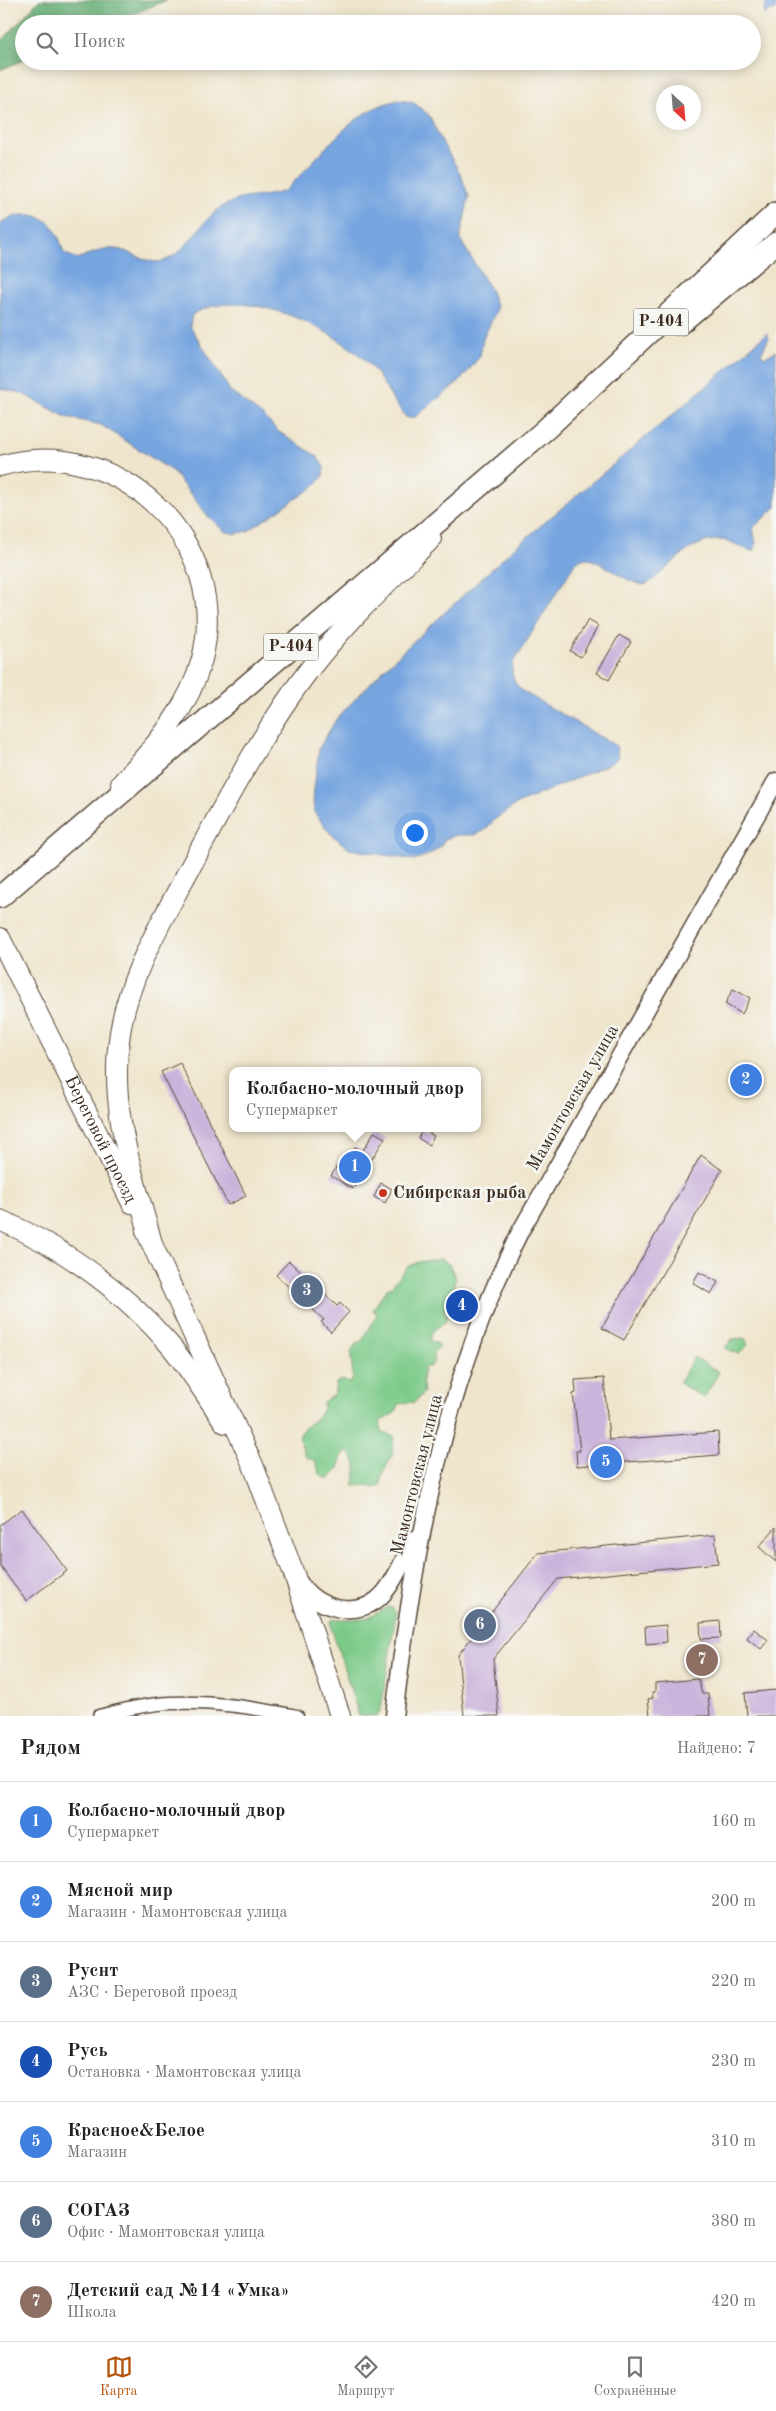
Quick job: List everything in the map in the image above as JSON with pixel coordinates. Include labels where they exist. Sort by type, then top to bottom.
[{"type":"highway","name":"Р-404","points":[[0,897],[502,468],[776,213]]},
{"type":"highway","name":"Р-404","points":[[546,429],[677,326],[776,243]]},
{"type":"main road","points":[[0,466],[34,460],[63,462],[93,468],[123,481],[154,501],[171,519],[196,564],[206,595],[207,627],[202,658],[192,689],[177,717],[153,749],[81,827]]},
{"type":"main road","points":[[152,1244],[121,1130],[117,1078],[120,1033],[133,984],[154,934],[265,734],[312,666],[364,606],[502,468]]},
{"type":"main road","name":"Береговой проезд","points":[[0,938],[152,1244],[198,1341],[253,1465]]},
{"type":"main road","points":[[0,1220],[41,1240],[75,1260],[104,1282],[140,1315],[168,1343],[253,1465],[294,1574],[340,1716]]},
{"type":"street","name":"Мамонтовская улица","points":[[394,1716],[410,1590],[424,1521],[467,1362],[487,1303],[508,1257],[776,781]]},
{"type":"street","points":[[294,1574],[306,1594],[317,1602],[333,1608],[348,1609],[372,1603],[384,1593],[393,1579],[424,1521]]},
{"type":"street","points":[[99,1716],[131,1708],[169,1703],[206,1703],[297,1716]]},
{"type":"green space","points":[[39,0],[167,0],[131,15],[25,15]]},
{"type":"green space","points":[[15,26],[15,64],[0,70],[0,43]]},
{"type":"green space","points":[[440,1259],[449,1264],[456,1278],[454,1306],[444,1311],[447,1317],[444,1324],[432,1332],[430,1341],[440,1346],[433,1353],[434,1360],[431,1366],[424,1368],[422,1379],[424,1392],[414,1403],[399,1404],[395,1412],[381,1421],[382,1433],[394,1436],[392,1456],[382,1475],[381,1485],[374,1488],[367,1485],[353,1486],[356,1464],[348,1452],[343,1454],[339,1465],[340,1468],[330,1478],[324,1478],[319,1473],[316,1462],[306,1457],[300,1440],[300,1434],[319,1416],[323,1402],[334,1395],[336,1383],[342,1380],[349,1383],[352,1381],[351,1353],[356,1344],[362,1341],[377,1315],[373,1309],[386,1290],[391,1287],[407,1267],[418,1262]]},
{"type":"green space","points":[[745,1338],[748,1345],[739,1354],[725,1348],[732,1339]]},
{"type":"green space","points":[[694,1357],[719,1372],[704,1398],[679,1383]]},
{"type":"green space","points":[[388,1607],[393,1608],[396,1613],[381,1709],[377,1716],[359,1716],[331,1627],[331,1621],[334,1619],[366,1619]]},
{"type":"water","points":[[768,0],[776,0],[776,9],[765,14],[764,8]]},
{"type":"water","points":[[400,100],[414,103],[429,115],[460,173],[469,197],[460,239],[491,291],[497,309],[483,339],[480,356],[460,381],[415,417],[407,418],[364,359],[328,333],[306,322],[258,306],[234,304],[212,307],[192,315],[190,326],[231,392],[264,417],[279,432],[317,456],[324,467],[323,477],[312,488],[248,531],[235,534],[224,531],[208,516],[172,471],[101,425],[66,417],[21,393],[0,389],[0,224],[5,220],[24,215],[42,218],[54,228],[64,253],[77,259],[97,252],[117,249],[145,260],[159,262],[166,260],[182,249],[209,218],[225,205],[239,199],[284,191],[351,124],[366,113],[382,105]]},
{"type":"water","points":[[767,333],[769,338],[761,354],[765,357],[776,351],[776,507],[753,528],[756,544],[754,551],[725,540],[698,544],[680,556],[645,585],[629,580],[593,560],[585,558],[576,562],[513,663],[515,683],[524,692],[616,746],[618,757],[611,763],[517,804],[494,820],[484,831],[474,835],[457,835],[445,839],[441,846],[429,855],[414,860],[349,849],[330,833],[314,812],[313,798],[319,748],[337,718],[385,668],[513,549]]},
{"type":"building","points":[[588,620],[598,626],[581,657],[570,651]]},
{"type":"building","points":[[619,635],[631,642],[609,680],[597,673]]},
{"type":"building","points":[[733,989],[750,998],[742,1014],[725,1004]]},
{"type":"building","points":[[180,1063],[246,1196],[228,1205],[161,1072]]},
{"type":"building","points":[[745,1069],[757,1077],[745,1095],[732,1087]]},
{"type":"building","points":[[374,1132],[385,1138],[353,1189],[331,1176],[337,1166],[342,1168],[355,1147],[362,1152]]},
{"type":"building","points":[[421,1132],[428,1132],[434,1136],[429,1145],[418,1138]]},
{"type":"building","points":[[701,1155],[722,1170],[624,1340],[602,1328]]},
{"type":"building","name":"Сибирская рыба","points":[[381,1183],[392,1189],[385,1203],[374,1197]]},
{"type":"building","points":[[289,1261],[337,1306],[340,1303],[349,1312],[331,1332],[321,1322],[324,1320],[276,1275]]},
{"type":"building","points":[[699,1272],[718,1282],[711,1294],[693,1283]]},
{"type":"building","points":[[604,1378],[609,1440],[718,1432],[719,1455],[613,1463],[613,1467],[600,1468],[600,1464],[577,1466],[576,1451],[580,1451],[573,1394],[576,1393],[575,1380]]},
{"type":"building","points":[[22,1509],[67,1571],[26,1601],[0,1566],[0,1525]]},
{"type":"building","points":[[776,1527],[776,1562],[759,1547]]},
{"type":"building","points":[[715,1535],[718,1563],[558,1579],[493,1659],[499,1716],[464,1716],[458,1655],[538,1553]]},
{"type":"building","points":[[720,1621],[721,1638],[701,1639],[700,1623]]},
{"type":"building","points":[[666,1625],[667,1642],[646,1644],[645,1627]]},
{"type":"building","points":[[754,1629],[768,1640],[761,1649],[747,1638]]},
{"type":"building","points":[[698,1679],[702,1694],[708,1694],[710,1716],[650,1716],[648,1699],[653,1698],[652,1692],[655,1692],[655,1683]]},
{"type":"building","points":[[776,1690],[776,1716],[747,1716],[745,1693]]},
{"type":"place","name":"Мясной мир","points":[[746,1080]]},
{"type":"place","name":"Колбасно-молочный двор","points":[[355,1167]]},
{"type":"place","name":"Сибирская рыба","points":[[383,1193]]},
{"type":"place","name":"Руснт","points":[[307,1291]]},
{"type":"place","name":"Русь","points":[[462,1306]]},
{"type":"place","name":"Красное&Белое","points":[[606,1462]]},
{"type":"place","name":"СОГАЗ","points":[[480,1625]]},
{"type":"place","name":"Детский сад №14 «Умка»","points":[[702,1660]]}]
